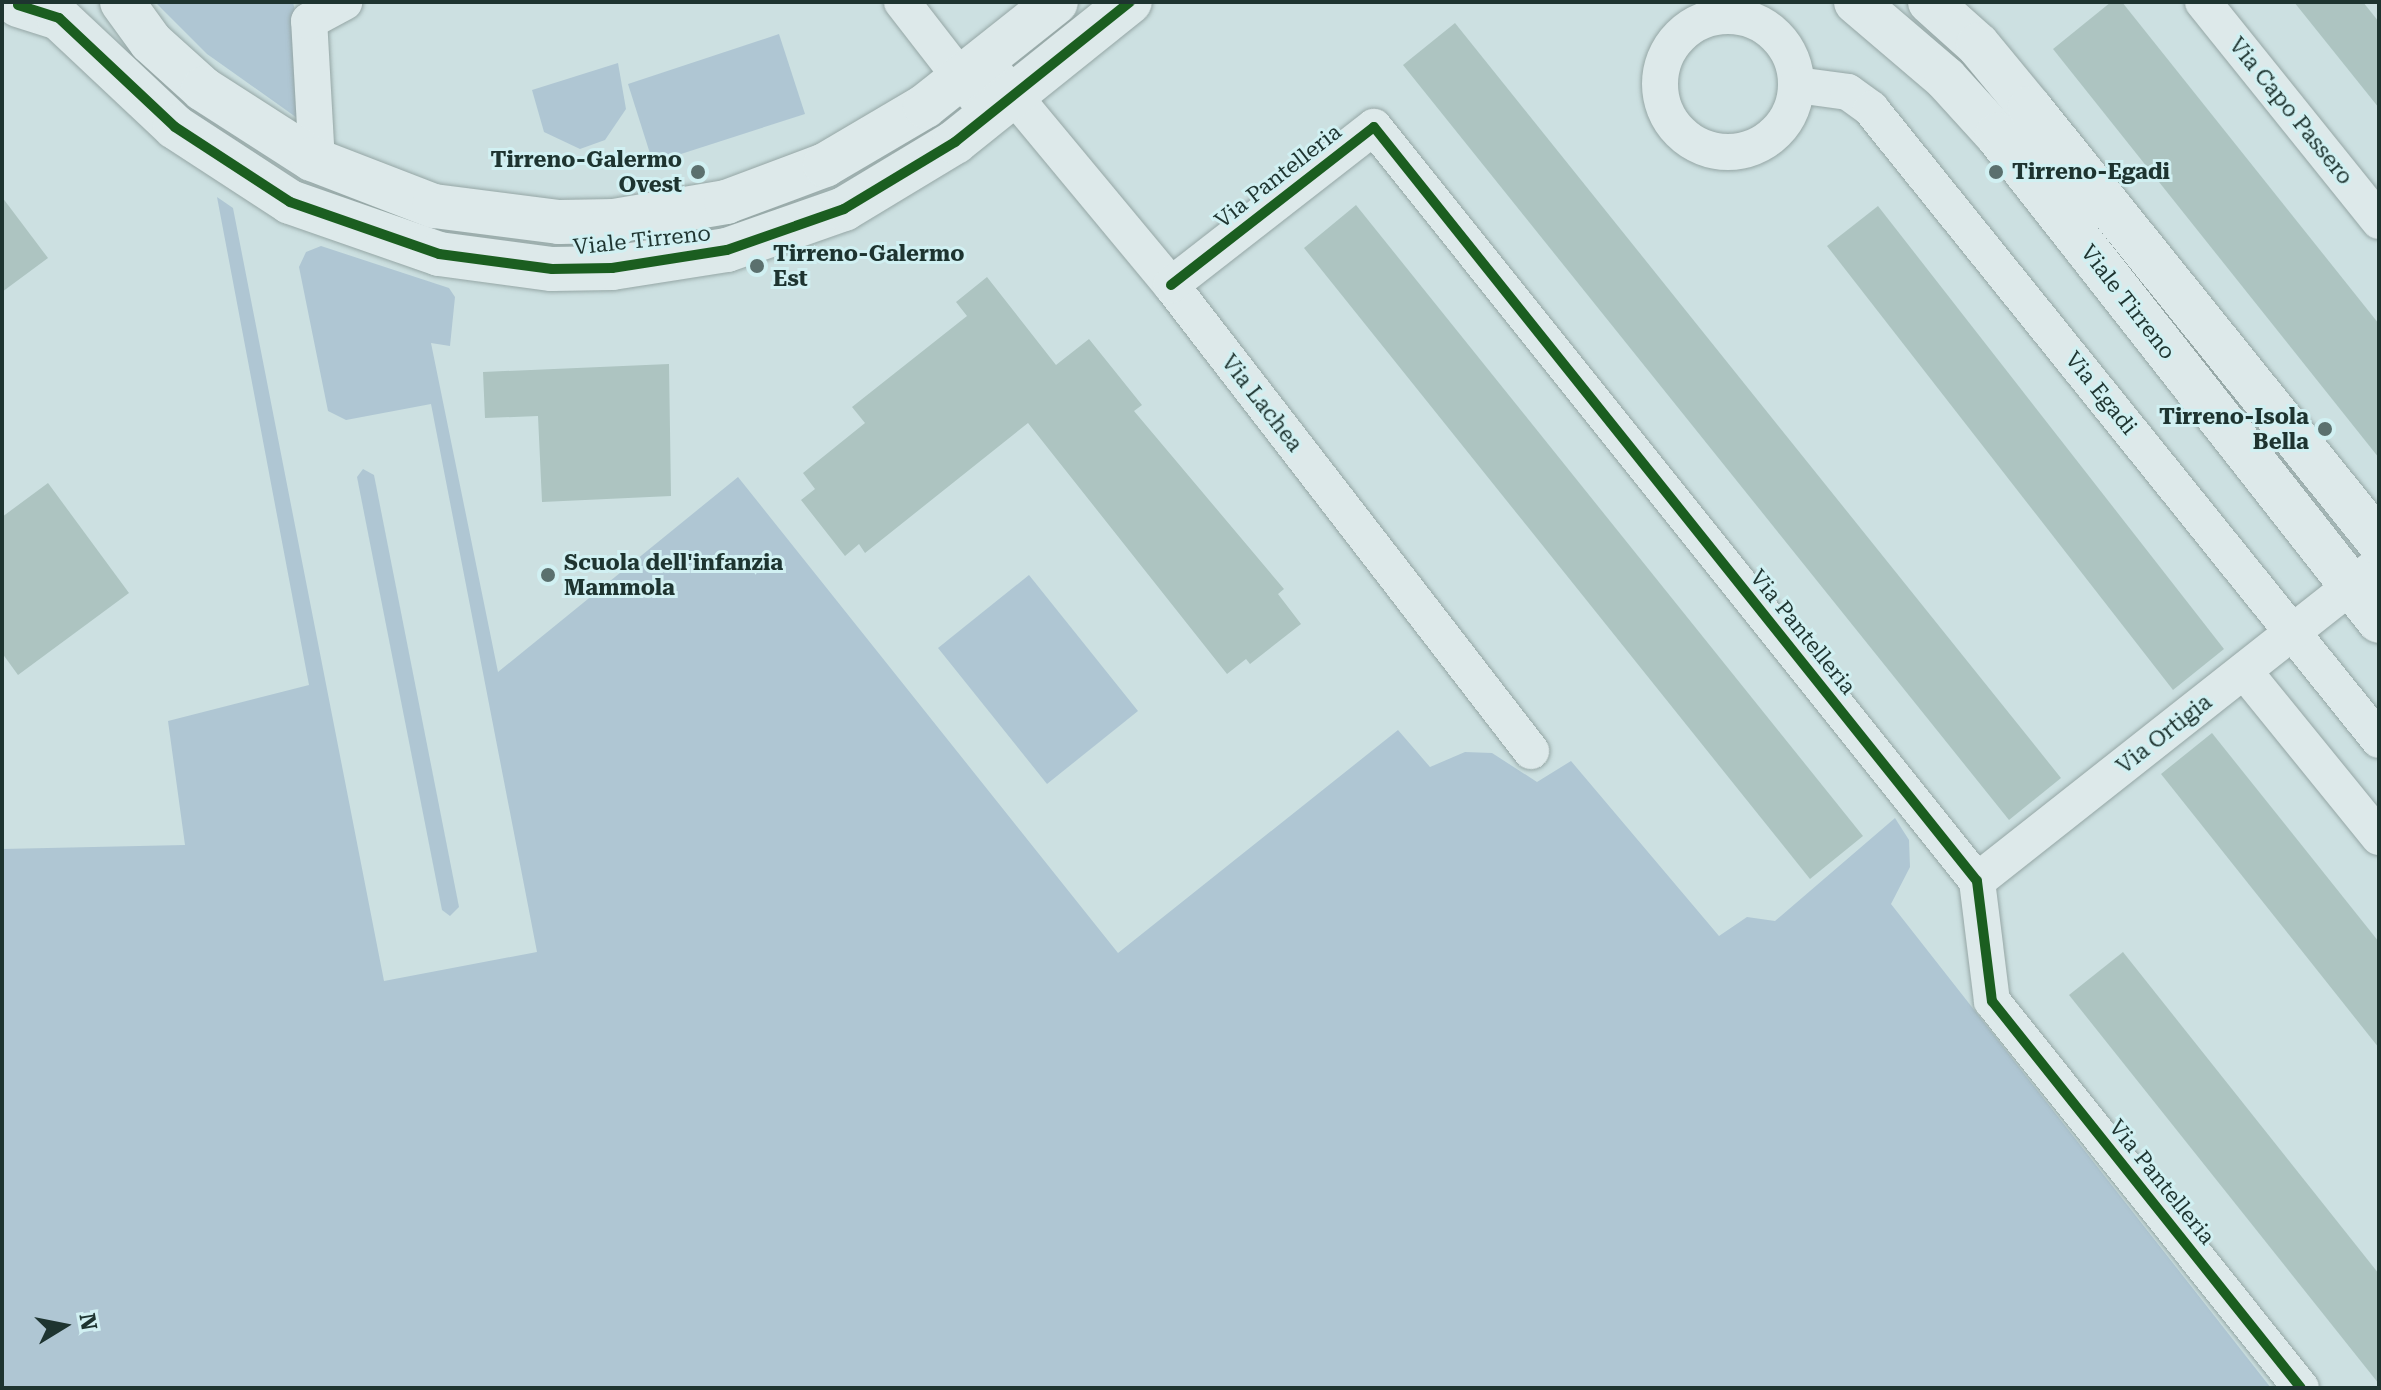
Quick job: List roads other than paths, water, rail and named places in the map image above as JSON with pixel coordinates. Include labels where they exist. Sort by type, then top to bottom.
[{"type":"street","name":"Viale Tirreno","points":[[122,2],[151,42],[203,89],[317,162],[420,202],[516,220],[671,213],[752,194],[825,165],[877,139],[973,70],[1056,2]]},
{"type":"street","points":[[317,162],[309,21],[344,2]]},
{"type":"street","points":[[902,2],[973,70]]},
{"type":"street","name":"Viale Tirreno","points":[[14,6],[59,18],[175,127],[290,202],[382,239],[494,265],[612,268],[727,250],[844,209],[913,171],[1130,2]]},
{"type":"street","name":"Viale Tirreno","points":[[1856,2],[1946,79],[2371,547]]},
{"type":"street","name":"Viale Tirreno","points":[[1930,2],[1978,45],[2030,108],[2371,547],[2379,621]]},
{"type":"street","name":"Via Capo Passero","points":[[2203,2],[2379,221]]},
{"type":"street","name":"Via Lachea","points":[[973,70],[1001,105],[1171,285],[1531,751]]},
{"type":"street","name":"Via Egadi","points":[[1797,85],[1848,92],[1871,109],[2379,740]]},
{"type":"street","points":[[1997,135],[2030,108]]},
{"type":"street","name":"Via Pantelleria","points":[[1171,285],[1374,127],[1977,881],[1992,1001],[2301,1388]]},
{"type":"street","name":"Via Ortigia","points":[[1977,881],[2294,631],[2371,547]]},
{"type":"street","points":[[2244,671],[2379,837]]},
{"type":"place","name":"Tirreno-Galermo Ovest","points":[[698,172]]},
{"type":"place","name":"Tirreno-Egadi","points":[[1996,172]]},
{"type":"place","name":"Tirreno-Galermo Est","points":[[757,266]]},
{"type":"place","name":"Tirreno-Isola Bella","points":[[2325,429]]},
{"type":"place","name":"Scuola dell'infanzia Mammola","points":[[548,575]]}]
